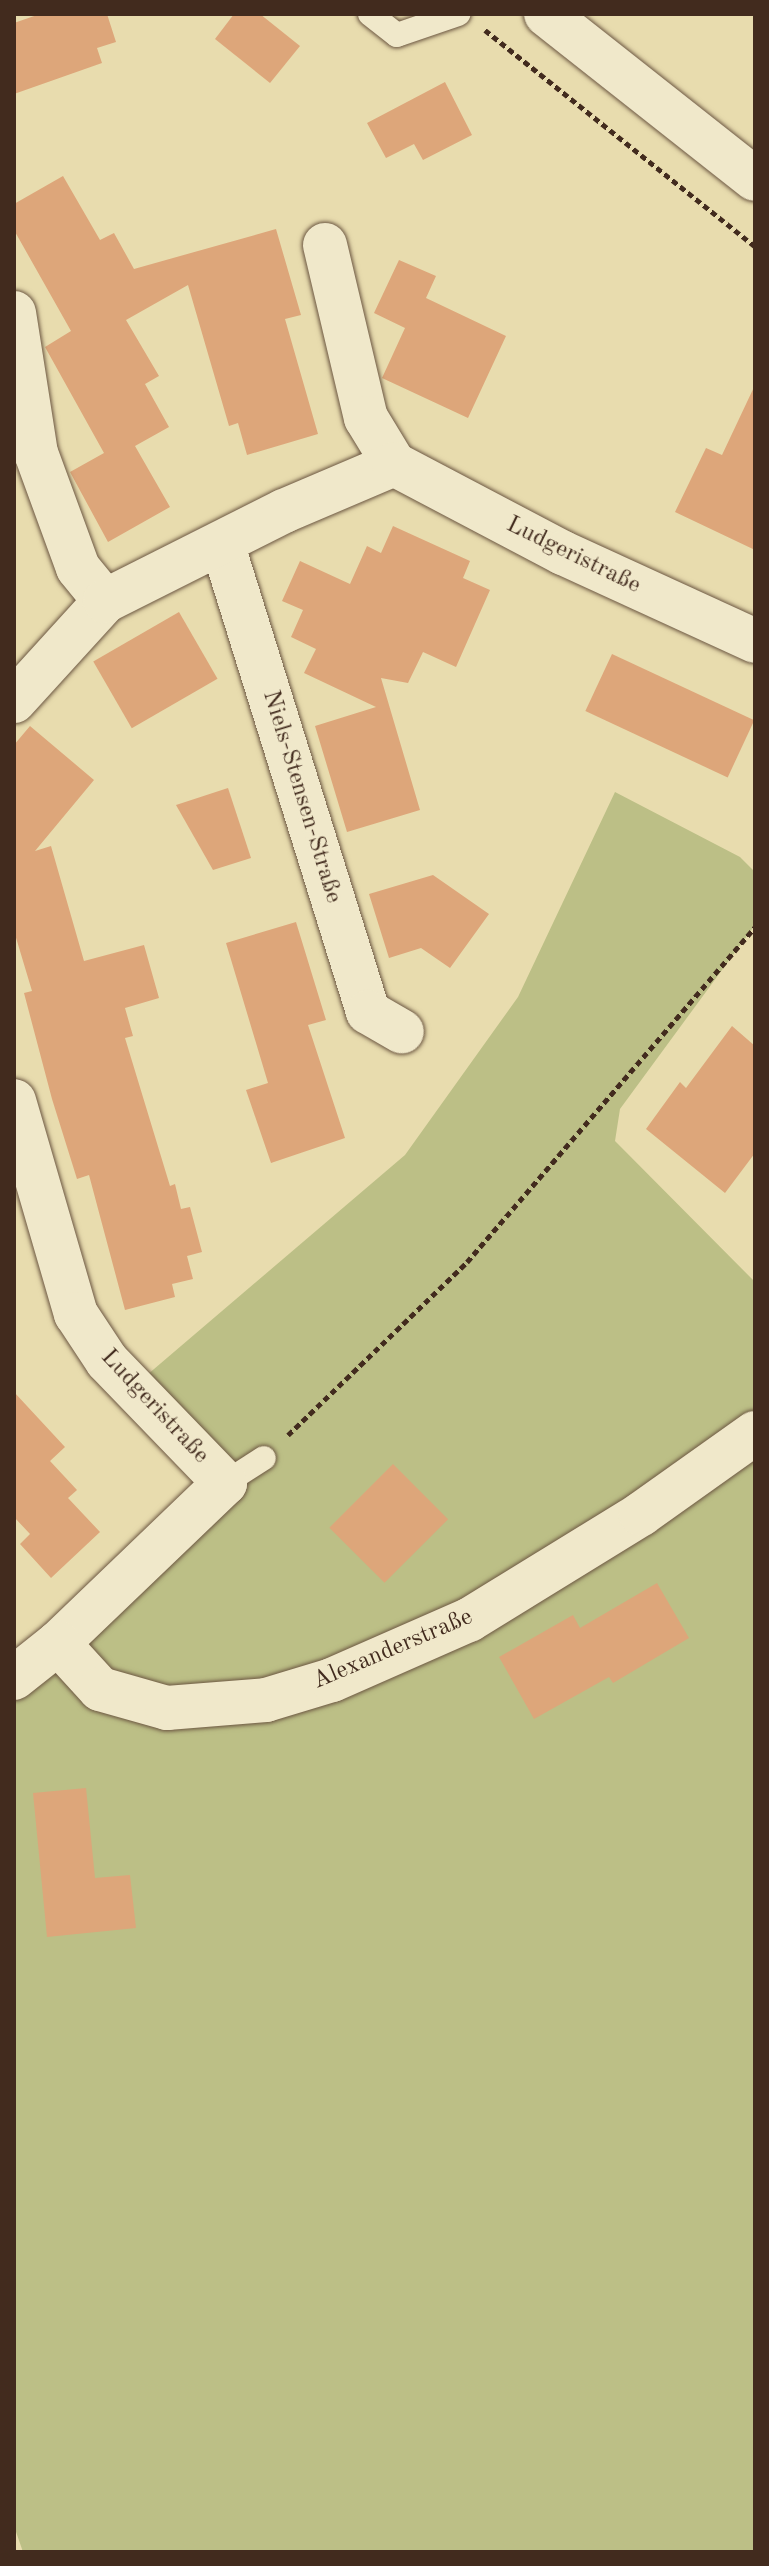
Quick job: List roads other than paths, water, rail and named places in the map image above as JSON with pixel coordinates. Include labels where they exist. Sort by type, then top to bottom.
[{"type":"street","points":[[546,14],[755,179]]},
{"type":"street","points":[[14,701],[105,601],[284,511],[394,464],[366,418],[325,245]]},
{"type":"street","points":[[14,313],[36,453],[78,568],[105,601]]},
{"type":"street","name":"Ludgeristraße","points":[[394,464],[563,553],[755,641]]},
{"type":"street","name":"Niels-Stensen-Straße","points":[[222,543],[368,1012],[402,1032]]},
{"type":"street","name":"Ludgeristraße","points":[[14,1101],[76,1314],[107,1361],[225,1483],[58,1643]]},
{"type":"street","name":"Alexanderstraße","points":[[58,1643],[100,1689],[167,1708],[266,1700],[332,1680],[469,1620],[641,1514],[755,1433]]},
{"type":"street","points":[[14,1678],[58,1643]]},
{"type":"lane","points":[[370,14],[397,35],[467,19]]},
{"type":"lane","name":"Ludgeristraße","points":[[225,1483],[264,1458]]}]
